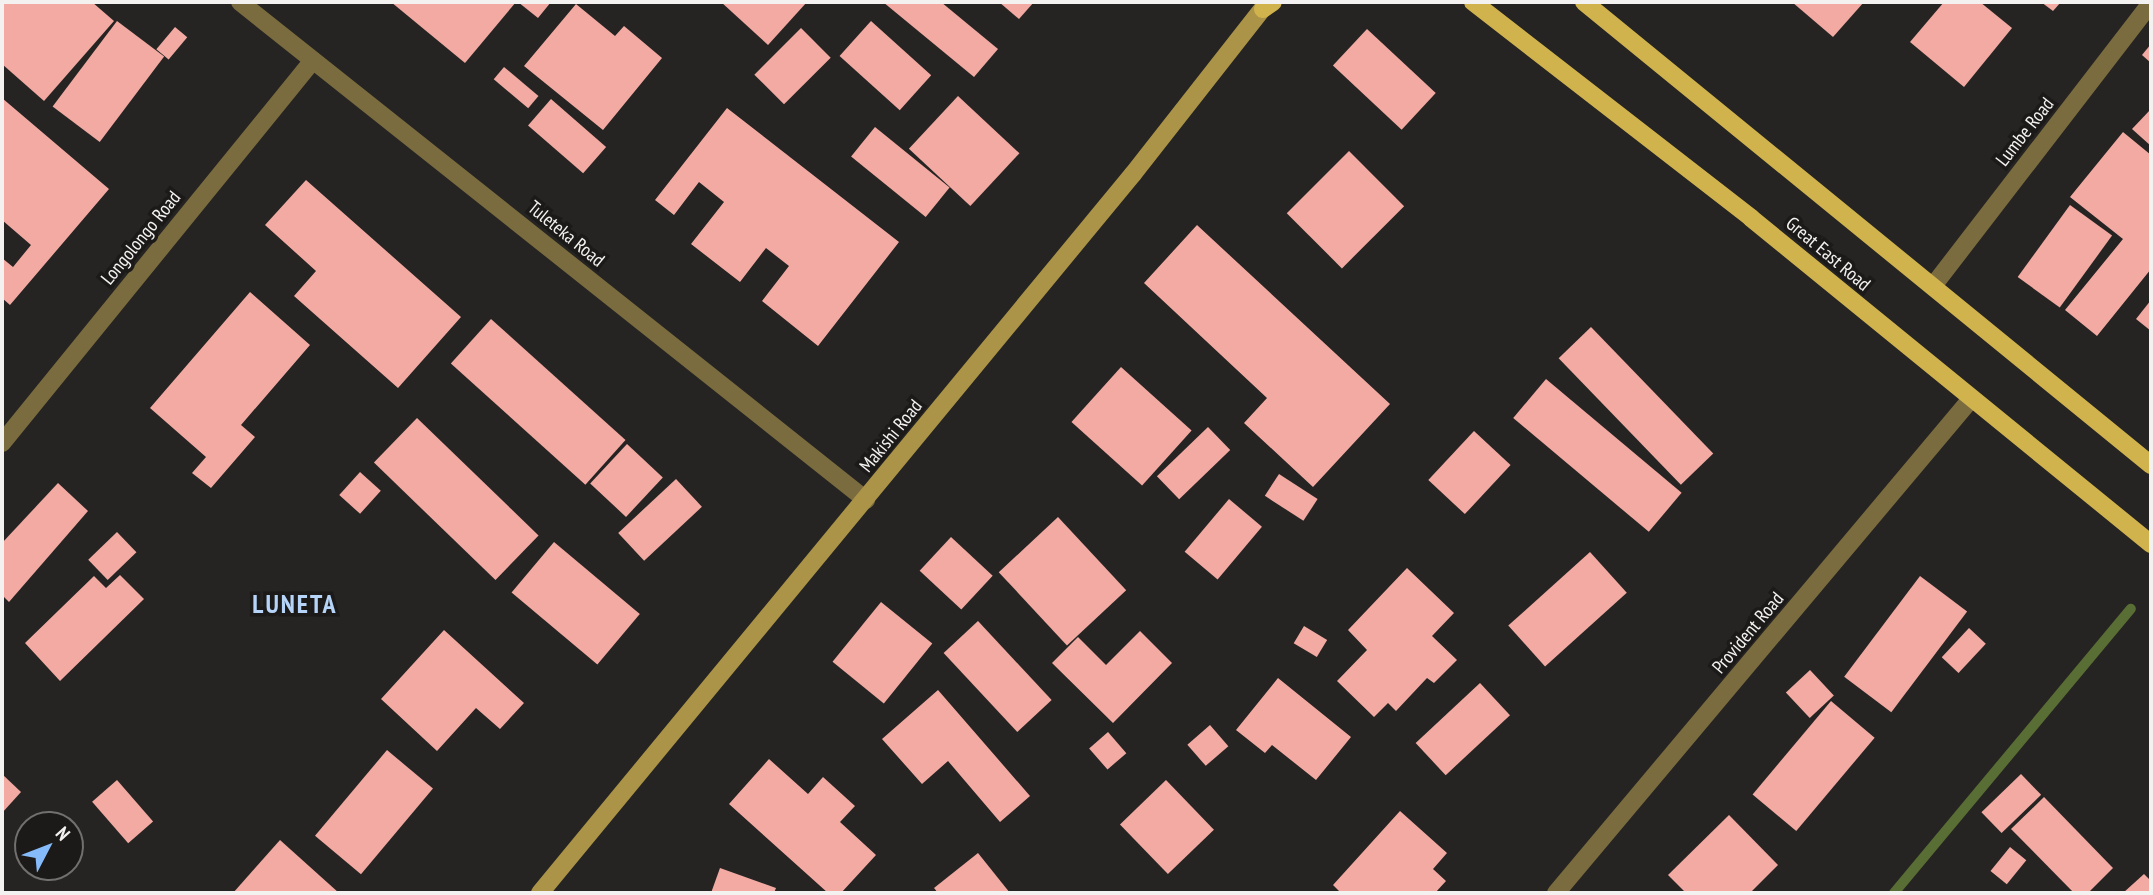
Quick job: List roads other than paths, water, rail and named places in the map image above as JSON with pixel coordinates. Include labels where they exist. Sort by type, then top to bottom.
[{"type":"main road","name":"Great East Road","points":[[1473,2],[1751,218],[2151,544]]},
{"type":"main road","points":[[1584,2],[2151,465]]},
{"type":"main road","name":"Makishi Road","points":[[540,893],[866,500],[1268,4]]},
{"type":"street","name":"Tuleteka Road","points":[[240,2],[866,500]]},
{"type":"street","name":"Lumbe Road","points":[[1933,286],[2151,3]]},
{"type":"street","name":"Longolongo Road","points":[[2,443],[313,60]]},
{"type":"street","name":"Provident Road","points":[[1556,893],[1971,399]]},
{"type":"waterway","points":[[1894,893],[2131,609]]},
{"type":"district","name":"LUNETA","points":[[295,604]]}]
